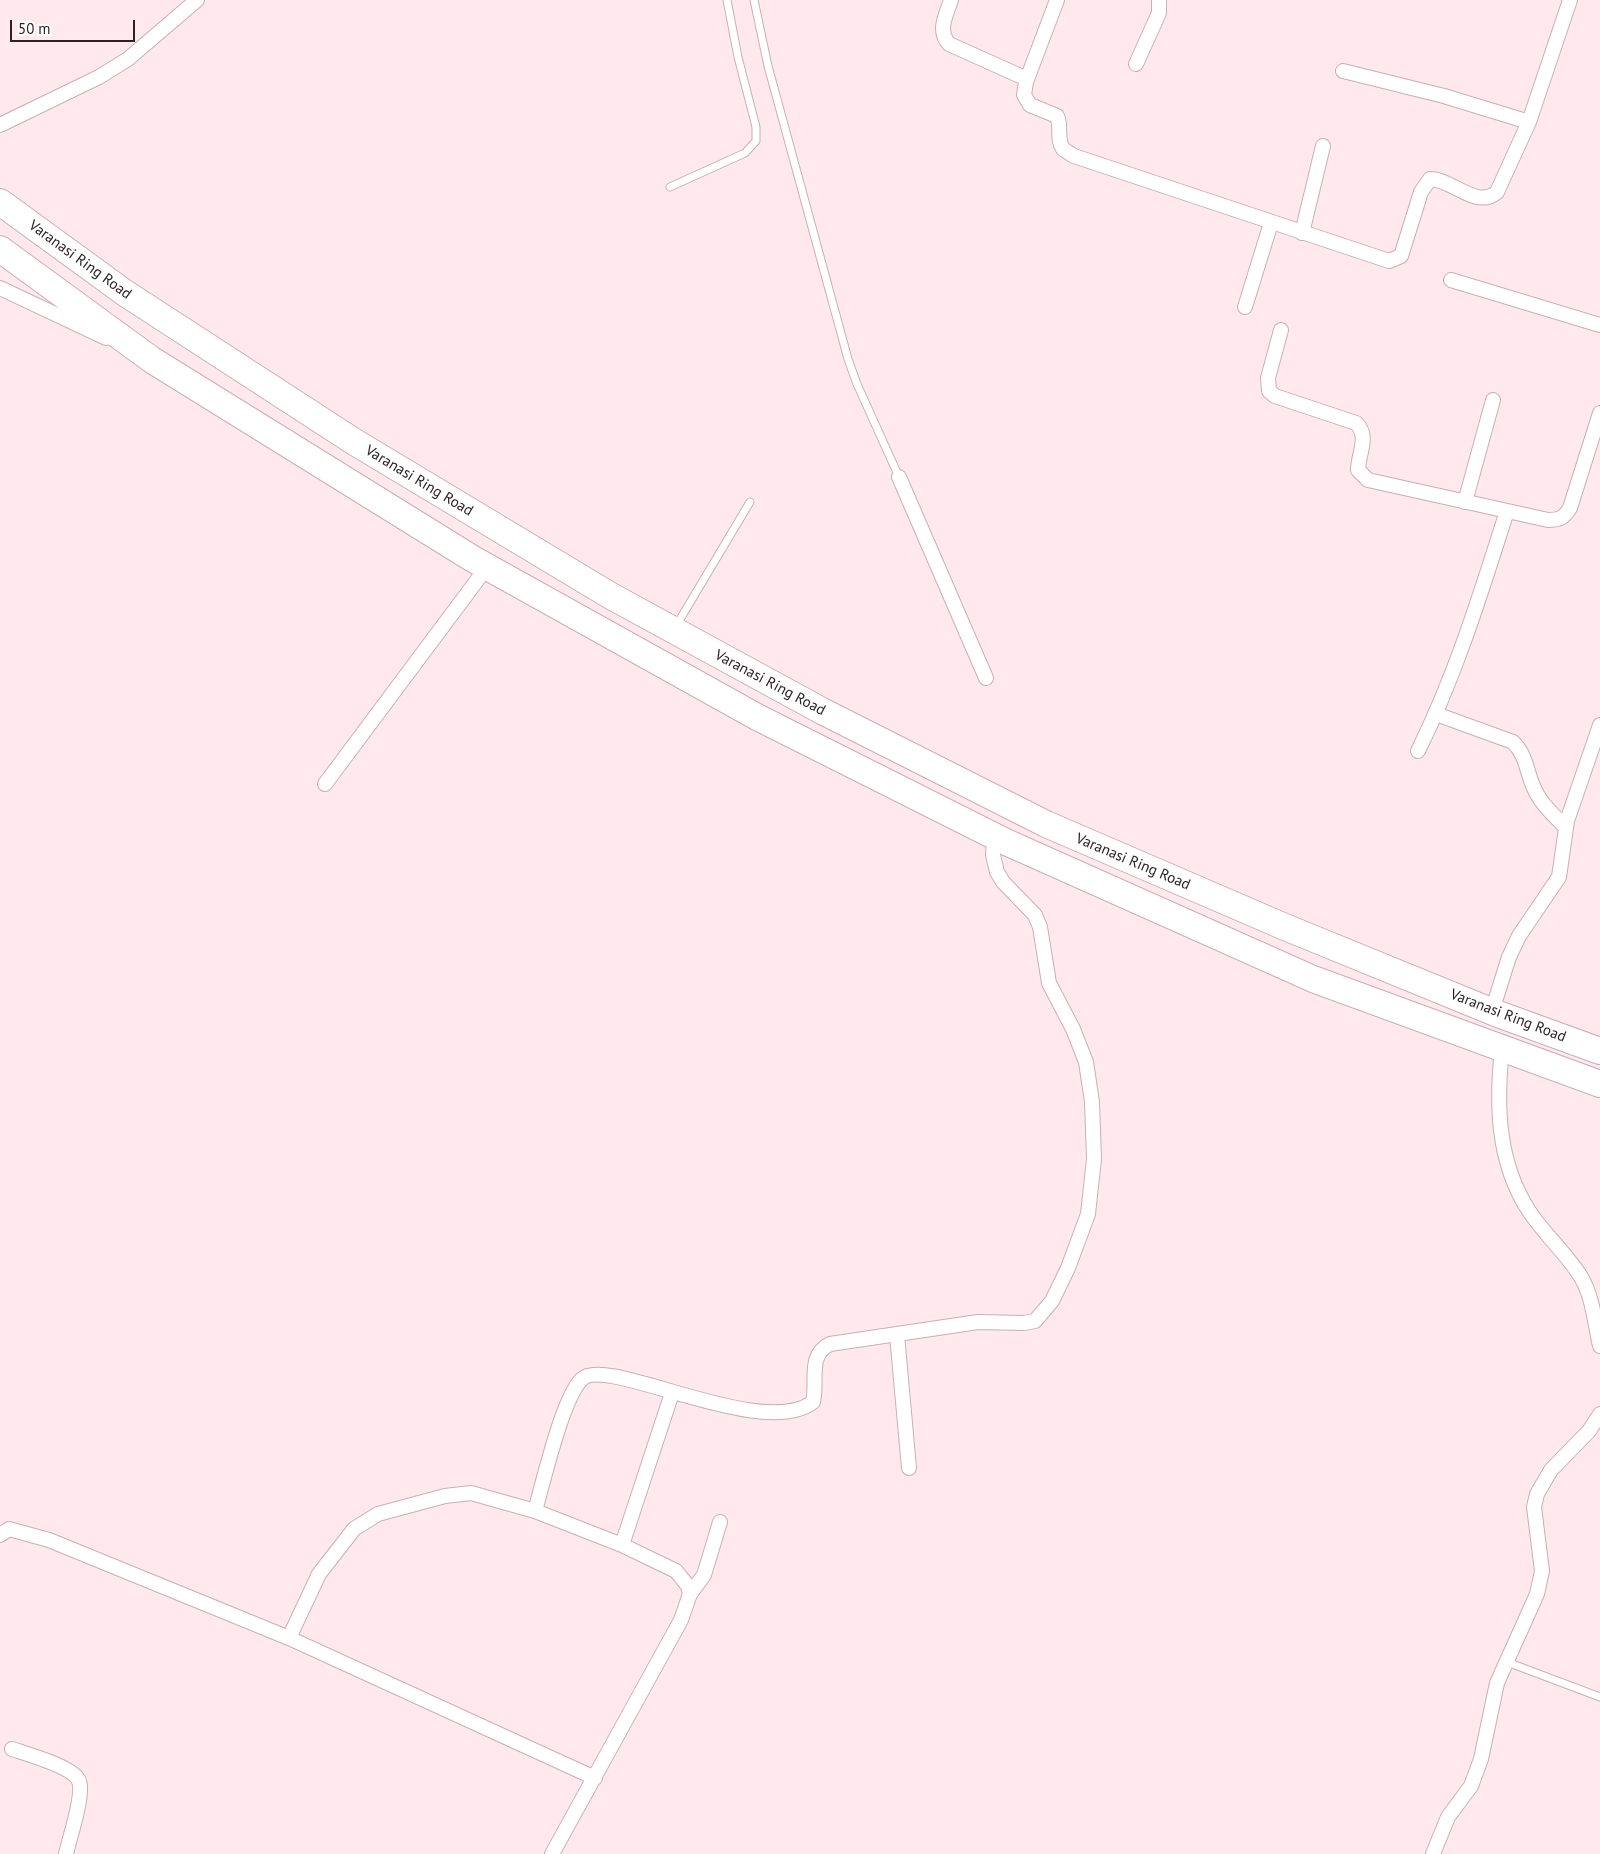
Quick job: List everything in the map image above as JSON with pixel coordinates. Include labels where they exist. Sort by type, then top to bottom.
[{"type":"highway","name":"Varanasi Ring Road","points":[[0,202],[125,293],[353,441],[610,596],[822,711],[1046,824],[1285,928],[1492,1011],[1600,1051]]},
{"type":"highway","name":"Varanasi Ring Road","points":[[0,249],[152,360],[487,567],[757,717],[994,836],[1313,979],[1600,1084]]},
{"type":"street","points":[[951,0],[942,29],[943,35],[949,44],[1027,79]]},
{"type":"street","points":[[1057,0],[1024,90],[1026,101],[1057,116],[1060,126],[1060,145],[1067,152],[1381,260],[1396,260],[1401,256],[1424,184],[1430,179],[1436,179],[1476,197],[1490,198],[1496,192],[1529,122],[1570,0]]},
{"type":"street","points":[[1136,64],[1159,13],[1159,0]]},
{"type":"street","points":[[0,125],[99,77],[128,59],[192,1]]},
{"type":"street","points":[[1343,71],[1444,96],[1529,122]]},
{"type":"street","points":[[1302,233],[1322,146]]},
{"type":"street","points":[[1245,307],[1271,222]]},
{"type":"street","points":[[1451,280],[1600,324]]},
{"type":"street","points":[[0,288],[152,360]]},
{"type":"street","points":[[1281,330],[1268,378],[1269,391],[1276,396],[1356,423],[1363,437],[1358,464],[1358,470],[1363,477],[1548,520],[1565,516],[1573,498],[1600,413]]},
{"type":"street","points":[[1465,502],[1493,400]]},
{"type":"street","points":[[899,477],[986,678]]},
{"type":"street","points":[[1418,751],[1436,714],[1475,614],[1507,512]]},
{"type":"street","points":[[325,784],[487,567]]},
{"type":"street","points":[[1436,714],[1513,742],[1525,759],[1533,787],[1540,799],[1565,827]]},
{"type":"street","points":[[1492,1011],[1516,943],[1559,877],[1565,827],[1600,725]]},
{"type":"street","points":[[535,1511],[564,1411],[581,1379],[591,1373],[606,1373],[672,1393],[759,1412],[780,1413],[803,1410],[813,1402],[816,1355],[822,1348],[830,1344],[978,1322],[1024,1323],[1036,1320],[1052,1301],[1068,1268],[1088,1214],[1094,1159],[1092,1102],[1086,1062],[1073,1028],[1049,983],[1040,927],[1036,915],[1004,882],[998,872],[993,855],[994,836]]},
{"type":"street","points":[[1502,1048],[1498,1096],[1505,1155],[1528,1209],[1582,1277],[1591,1303],[1600,1346]]},
{"type":"street","points":[[896,1335],[909,1468]]},
{"type":"street","points":[[622,1545],[672,1393]]},
{"type":"street","points":[[1433,1854],[1448,1817],[1471,1786],[1481,1759],[1497,1683],[1537,1594],[1542,1570],[1534,1507],[1537,1494],[1551,1470],[1595,1432],[1600,1414]]},
{"type":"street","points":[[289,1638],[319,1574],[354,1528],[378,1514],[445,1496],[471,1493],[535,1511],[622,1545],[676,1571],[688,1586],[690,1594]]},
{"type":"street","points":[[552,1854],[681,1620],[690,1594],[704,1575],[720,1522]]},
{"type":"street","points":[[0,1535],[9,1529],[49,1540],[289,1638],[595,1778]]},
{"type":"street","points":[[12,1749],[68,1770],[77,1777],[80,1784],[78,1801],[66,1854]]},
{"type":"lane","points":[[670,187],[745,153],[756,141],[756,127],[738,57],[727,0]]},
{"type":"lane","points":[[754,0],[768,66],[848,359],[857,384],[899,477]]},
{"type":"lane","points":[[674,630],[750,502]]},
{"type":"lane","points":[[1508,1662],[1600,1697]]}]
